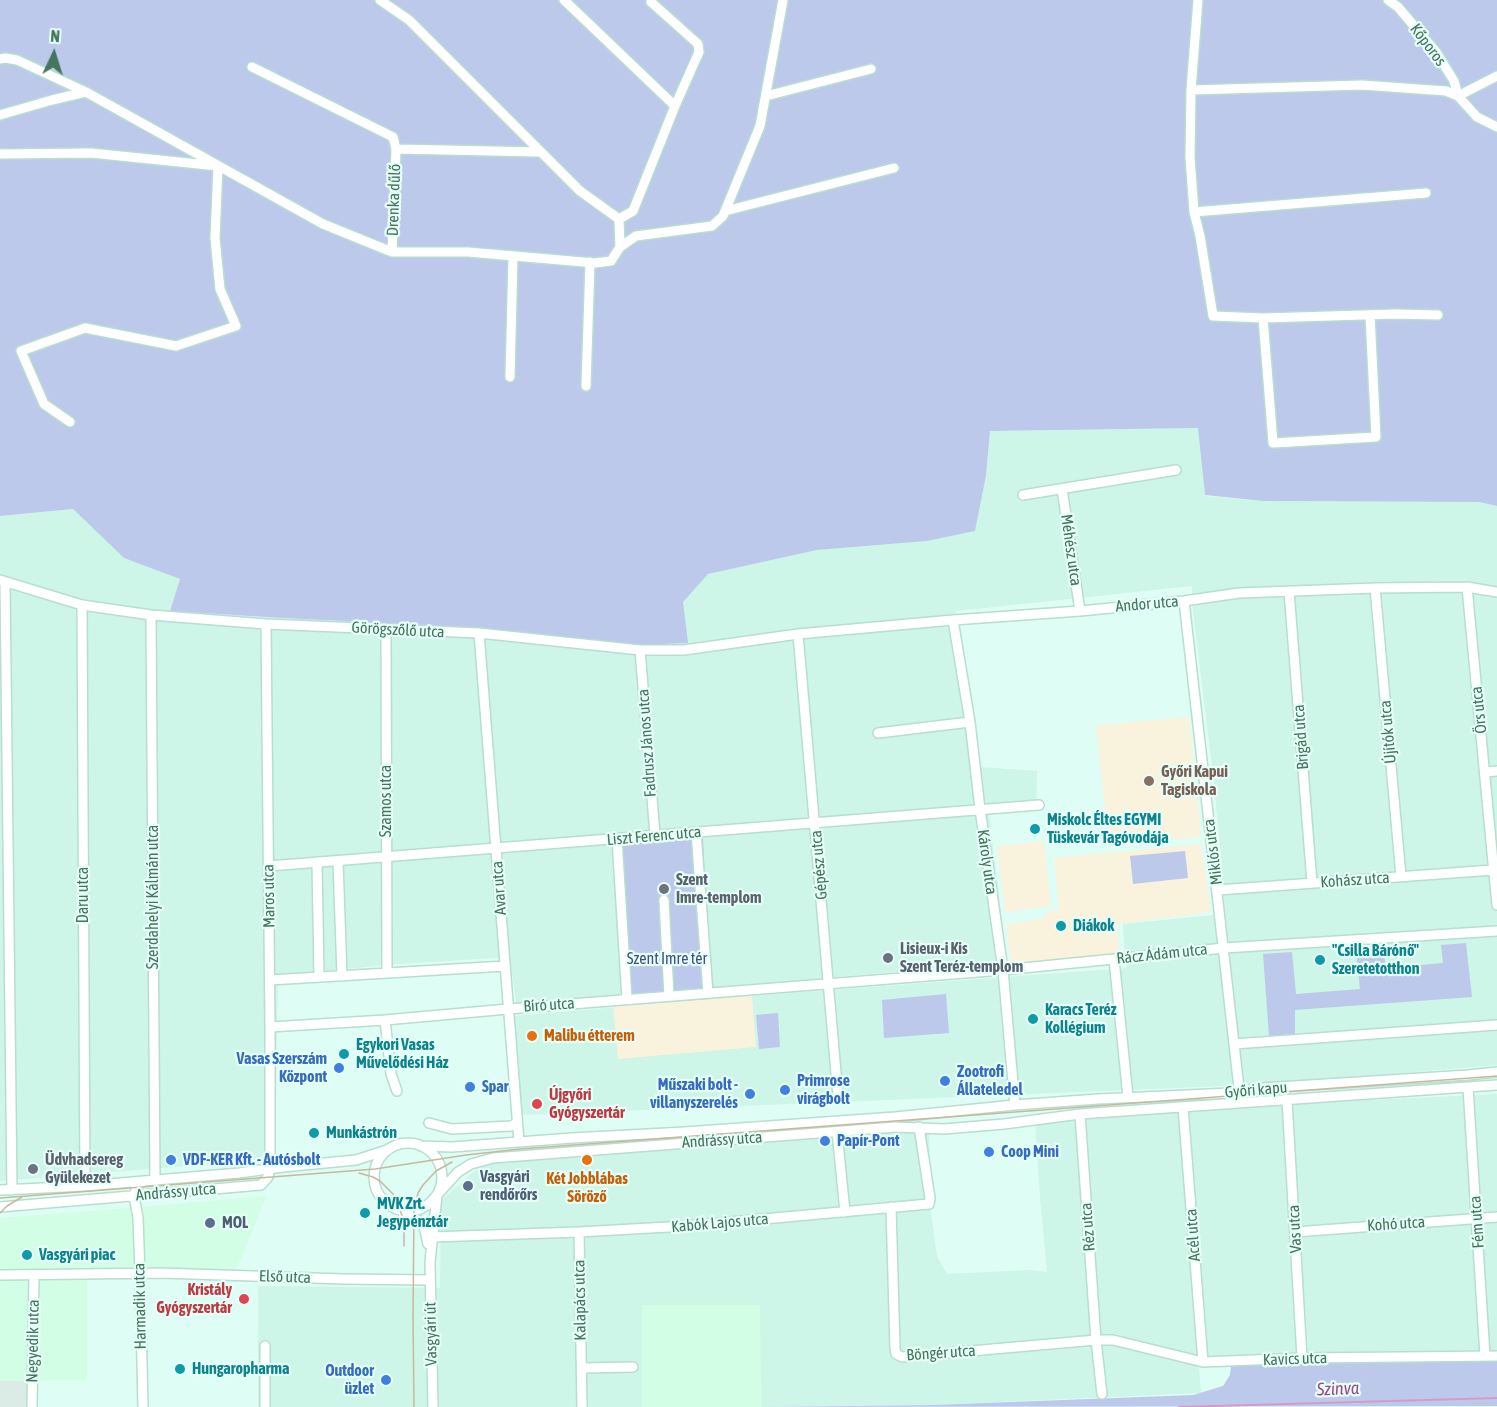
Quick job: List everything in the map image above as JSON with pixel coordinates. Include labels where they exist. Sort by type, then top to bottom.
[{"type":"street","points":[[380,0],[409,20],[580,191],[619,219]]},
{"type":"street","points":[[564,0],[675,106]]},
{"type":"street","points":[[0,59],[17,60],[86,92],[323,224],[392,252],[468,252],[590,262],[611,261],[620,248],[636,236],[712,226],[723,216],[760,126],[783,0]]},
{"type":"street","points":[[1197,0],[1191,90],[1190,157],[1194,212],[1214,316],[1263,318],[1438,315]]},
{"type":"street","name":"Kőporos","points":[[1388,0],[1400,4],[1436,52],[1454,81],[1458,96],[1477,117],[1497,127]]},
{"type":"street","points":[[619,219],[633,211],[699,52],[698,44],[651,1]]},
{"type":"street","points":[[252,67],[393,137],[396,149],[539,152]]},
{"type":"street","points":[[766,96],[871,69]]},
{"type":"street","points":[[1191,90],[1362,85],[1446,91],[1458,96],[1497,76]]},
{"type":"street","points":[[0,115],[86,92]]},
{"type":"street","name":"Drenka dűlő","points":[[392,252],[396,149]]},
{"type":"street","points":[[0,154],[91,153],[218,166]]},
{"type":"street","points":[[70,422],[44,404],[21,351],[85,328],[176,346],[236,326],[220,289],[215,238],[218,166]]},
{"type":"street","points":[[725,211],[894,168]]},
{"type":"street","points":[[1194,212],[1426,193]]},
{"type":"street","points":[[619,219],[620,248]]},
{"type":"street","points":[[510,377],[513,257]]},
{"type":"street","points":[[586,386],[590,262]]},
{"type":"street","points":[[1263,318],[1273,443],[1376,437],[1370,315]]},
{"type":"street","points":[[1023,495],[1176,470]]},
{"type":"street","name":"Méhész utca","points":[[1062,489],[1080,611]]},
{"type":"street","points":[[3,581],[12,1190]]},
{"type":"street","name":"Görögszőlő utca","points":[[3,581],[82,604],[151,615],[266,624],[479,633],[640,650],[684,650],[798,634]]},
{"type":"street","name":"Andor utca","points":[[798,634],[1080,611],[1239,593],[1467,587],[1497,592]]},
{"type":"street","name":"Örs utca","points":[[1467,587],[1497,905]]},
{"type":"street","name":"Újítók utca","points":[[1375,588],[1401,876]]},
{"type":"street","name":"Brigád utca","points":[[1289,591],[1312,883]]},
{"type":"street","name":"Miklós utca","points":[[1184,601],[1241,1102]]},
{"type":"street","name":"Daru utca","points":[[82,604],[85,1186]]},
{"type":"street","name":"Szerdahelyi Kálmán utca","points":[[151,615],[155,1180]]},
{"type":"street","name":"Károly utca","points":[[953,620],[970,722],[1003,970],[1016,1104]]},
{"type":"street","name":"Maros utca","points":[[266,624],[270,1169]]},
{"type":"street","name":"Szamos utca","points":[[386,629],[387,973]]},
{"type":"street","name":"Avar utca","points":[[479,633],[518,1140]]},
{"type":"street","name":"Gépész utca","points":[[798,634],[838,1096]]},
{"type":"street","name":"Fadrusz János utca","points":[[640,650],[655,836]]},
{"type":"street","points":[[878,733],[970,722]]},
{"type":"street","points":[[1485,772],[1497,771]]},
{"type":"street","name":"Liszt Ferenc utca","points":[[269,867],[1039,805]]},
{"type":"street","points":[[696,832],[708,993]]},
{"type":"street","points":[[617,838],[627,999]]},
{"type":"street","points":[[338,861],[342,976]]},
{"type":"street","points":[[317,862],[319,977]]},
{"type":"street","name":"Kohász utca","points":[[1218,890],[1493,870]]},
{"type":"street","points":[[664,900],[669,996]]},
{"type":"street","name":"Rácz Ádám utca","points":[[828,984],[1003,970],[1224,948],[1497,931]]},
{"type":"street","points":[[1114,959],[1128,1097]]},
{"type":"street","points":[[270,980],[505,966]]},
{"type":"street","name":"Bíró utca","points":[[270,1027],[385,1020],[828,984]]},
{"type":"street","points":[[385,1020],[390,1074],[397,1091]]},
{"type":"street","points":[[1234,1044],[1497,1025]]},
{"type":"street","name":"Győri kapu","points":[[1016,1104],[1240,1092],[1263,1088],[1497,1072]]},
{"type":"street","name":"Győri kapu","points":[[1020,1122],[1080,1114],[1497,1085]]},
{"type":"street","name":"Fém utca","points":[[1468,1087],[1485,1356]]},
{"type":"street","name":"Vas utca","points":[[1287,1100],[1302,1358]]},
{"type":"street","name":"Andrássy utca","points":[[421,1146],[452,1147],[518,1140],[895,1117],[1016,1104]]},
{"type":"street","name":"Acél utca","points":[[1183,1107],[1203,1362]]},
{"type":"street","name":"Réz utca","points":[[1080,1114],[1102,1394]]},
{"type":"street","name":"Andrássy utca","points":[[437,1195],[458,1172],[471,1164],[493,1158],[837,1132],[919,1127],[944,1129],[1020,1122]]},
{"type":"street","points":[[429,1124],[452,1129],[511,1126],[517,1123]]},
{"type":"street","name":"Kabók Lajos utca","points":[[432,1237],[686,1226],[929,1204],[919,1127]]},
{"type":"street","points":[[837,1132],[845,1212]]},
{"type":"street","points":[[403,1143],[412,1143],[430,1151],[441,1168],[442,1182],[437,1195],[420,1209],[407,1211],[386,1204],[374,1183],[375,1169],[380,1157],[387,1150],[403,1143]]},
{"type":"street","name":"Andrássy utca","points":[[0,1190],[85,1186],[270,1169],[356,1160],[387,1150]]},
{"type":"street","name":"Andrássy utca","points":[[0,1207],[123,1197],[134,1200],[261,1185],[266,1180],[270,1169]]},
{"type":"street","points":[[134,1200],[137,1186],[143,1181]]},
{"type":"street","name":"Vasgyári út","points":[[433,1407],[430,1262],[437,1195]]},
{"type":"street","name":"Harmadik utca","points":[[134,1200],[138,1218],[143,1407]]},
{"type":"street","name":"Böngér utca","points":[[891,1208],[896,1354],[902,1357],[1096,1340]]},
{"type":"street","name":"Vasgyári út","points":[[396,1209],[415,1218],[424,1226],[430,1262]]},
{"type":"street","name":"Kohó utca","points":[[1295,1232],[1497,1217]]},
{"type":"street","name":"Kalapács utca","points":[[579,1232],[582,1407]]},
{"type":"street","name":"Első utca","points":[[1,1275],[161,1273],[430,1280]]},
{"type":"street","name":"Negyedik utca","points":[[32,1407],[34,1275]]},
{"type":"street","name":"Kavics utca","points":[[1096,1340],[1113,1340],[1203,1362],[1302,1358],[1497,1356]]},
{"type":"street","points":[[265,1346],[265,1407]]},
{"type":"street","points":[[582,1368],[633,1367]]},
{"type":"shaded area","points":[[1199,428],[1205,496],[1263,501],[1479,502],[1497,506],[1497,1065],[1273,1084],[522,1115],[514,1016],[1126,968],[1123,924],[1214,915],[1221,855],[1192,586],[956,611],[953,620],[979,767],[1037,771],[1036,810],[989,814],[1007,962],[710,988],[627,1004],[517,1011],[510,957],[278,975],[275,1159],[0,1181],[0,516],[73,509],[124,558],[180,579],[170,611],[474,628],[640,645],[708,574],[817,550],[927,541],[975,531],[986,476],[990,431]]},
{"type":"shaded area","name":"Győri Kapui Tagiskola","points":[[1189,717],[1201,836],[1109,848],[1096,725]]},
{"type":"shaded area","points":[[1044,841],[1051,906],[1005,912],[997,846]]},
{"type":"shaded area","points":[[1201,844],[1211,912],[1117,924],[1119,954],[1011,965],[1006,924],[1045,918],[1046,912],[1059,909],[1054,858]]},
{"type":"shaded area","points":[[752,996],[756,1047],[618,1059],[613,1006]]},
{"type":"shaded area","points":[[1497,1094],[1497,1350],[1316,1352],[1198,1357],[1201,1393],[933,1405],[761,1407],[759,1306],[643,1305],[642,1407],[258,1407],[258,1286],[440,1288],[441,1200],[483,1164],[515,1157],[909,1128],[929,1130],[931,1213],[937,1256],[947,1274],[1030,1270],[1047,1272],[1035,1121],[1204,1108]]},
{"type":"shaded area","points":[[266,1196],[241,1259],[230,1277],[87,1278],[87,1380],[0,1381],[0,1218]]},
{"type":"shaded area","points":[[642,1305],[760,1305],[761,1407],[642,1407]]},
{"type":"shaded area","points":[[0,1381],[28,1381],[28,1407],[0,1407]]},
{"type":"green space","points":[[0,0],[1497,0],[1497,506],[1479,502],[1263,501],[1205,495],[1198,428],[990,431],[986,476],[975,531],[927,541],[817,550],[708,574],[683,602],[688,643],[640,645],[474,628],[170,611],[180,579],[124,558],[73,509],[0,516]]},
{"type":"green space","name":"Szent Imre tér","points":[[703,837],[710,999],[627,1005],[621,842]]},
{"type":"green space","points":[[1185,851],[1188,878],[1133,884],[1130,856]]},
{"type":"green space","points":[[1466,943],[1472,997],[1295,1010],[1295,1034],[1269,1036],[1263,954],[1292,952],[1296,994],[1360,989],[1356,951],[1383,948],[1386,968],[1443,963],[1441,945]]},
{"type":"green space","points":[[946,994],[949,1033],[884,1038],[882,1000]]},
{"type":"green space","points":[[778,1013],[780,1047],[759,1049],[756,1015]]},
{"type":"green space","points":[[1497,1359],[1497,1406],[764,1407],[933,1405],[1193,1395],[1223,1386],[1230,1375],[1231,1365]]},
{"type":"waterway","name":"Szinva","points":[[1179,1407],[1497,1398]]},
{"type":"tram line","points":[[0,1198],[375,1169],[520,1149],[1497,1076]]},
{"type":"tram line","points":[[414,1407],[414,1211],[418,1193],[423,1185],[436,1171],[452,1162]]},
{"type":"tram line","points":[[359,1173],[380,1181],[393,1194],[404,1220],[404,1246]]},
{"type":"tram line","points":[[0,1213],[22,1197]]},
{"type":"place","name":"Győri Kapui Tagiskola","points":[[1149,781]]},
{"type":"place","name":"Miskolc Éltes EGYMI Tüskevár Tagóvodája","points":[[1035,829]]},
{"type":"place","name":"Szent Imre-templom","points":[[664,889]]},
{"type":"place","name":"Diákok","points":[[1061,926]]},
{"type":"place","name":"Lisieux-i Kis Szent Teréz-templom","points":[[888,958]]},
{"type":"place","name":"\"Csilla Bárónő\" Szeretetotthon","points":[[1320,960]]},
{"type":"place","name":"Karacs Teréz Kollégium","points":[[1033,1019]]},
{"type":"place","name":"Malibu étterem","points":[[532,1036]]},
{"type":"place","name":"Egykori Vasas Művelődési Ház","points":[[344,1054]]},
{"type":"place","name":"Vasas Szerszám Központ","points":[[339,1068]]},
{"type":"place","name":"Zootrofi Állateledel","points":[[945,1081]]},
{"type":"place","name":"Spar","points":[[470,1087]]},
{"type":"place","name":"Primrose virágbolt","points":[[785,1090]]},
{"type":"place","name":"Műszaki bolt - villanyszerelés","points":[[750,1094]]},
{"type":"place","name":"Újgyőri Gyógyszertár","points":[[537,1104]]},
{"type":"place","name":"Munkástrón","points":[[314,1133]]},
{"type":"place","name":"Papír-Pont","points":[[825,1141]]},
{"type":"place","name":"Coop Mini","points":[[989,1152]]},
{"type":"place","name":"VDF-KER Kft. - Autósbolt","points":[[171,1160]]},
{"type":"place","name":"Két Jobblábas Söröző","points":[[587,1160]]},
{"type":"place","name":"Üdvhadsereg Gyülekezet","points":[[33,1169]]},
{"type":"place","name":"Vasgyári rendőrőrs","points":[[468,1186]]},
{"type":"place","name":"MVK Zrt. Jegypénztár","points":[[365,1213]]},
{"type":"place","name":"MOL","points":[[210,1223]]},
{"type":"place","name":"Vasgyári piac","points":[[27,1255]]},
{"type":"place","name":"Kristály Gyógyszertár","points":[[244,1299]]},
{"type":"place","name":"Hungaropharma","points":[[180,1369]]},
{"type":"place","name":"Outdoor üzlet","points":[[386,1380]]}]
